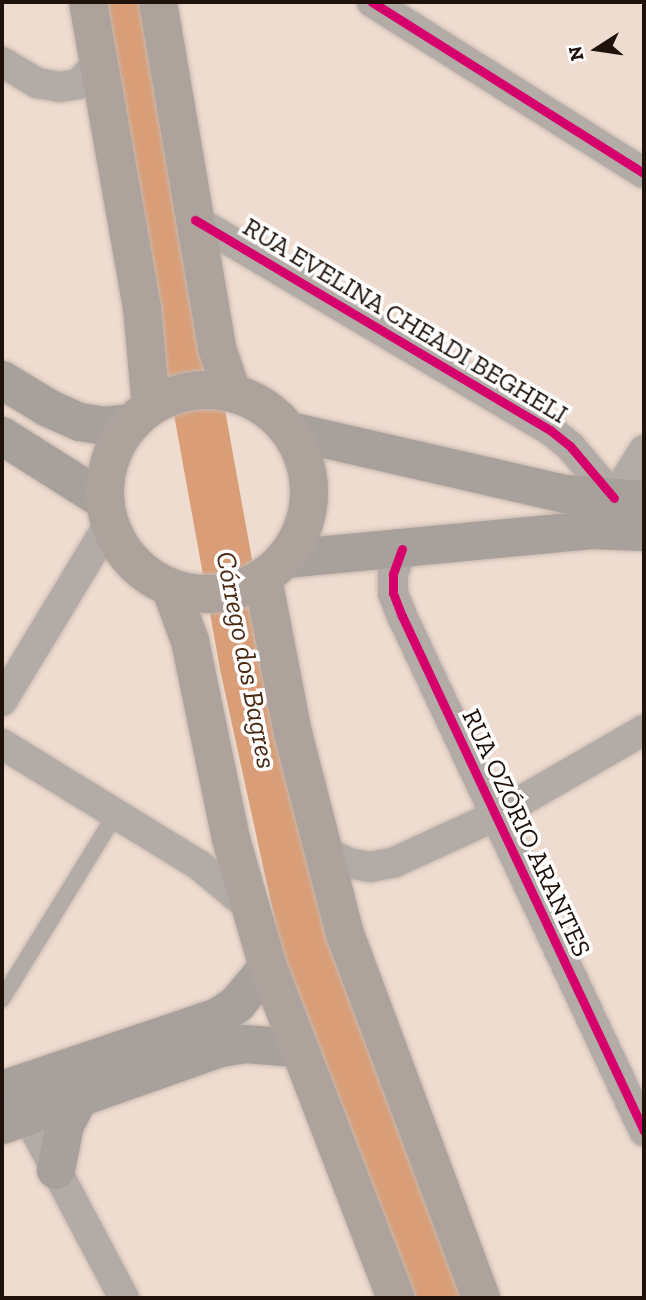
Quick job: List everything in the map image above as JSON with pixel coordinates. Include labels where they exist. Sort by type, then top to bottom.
[{"type":"main road","points":[[88,2],[142,308],[151,409]]},
{"type":"main road","points":[[158,2],[217,348],[220,391]]},
{"type":"main road","points":[[220,391],[254,401],[273,414],[290,431],[303,455],[309,482],[308,510],[300,536],[266,575],[228,593],[206,595],[170,587],[139,569],[117,541],[108,512],[107,472],[117,444],[151,409],[220,391]]},
{"type":"main road","points":[[266,575],[290,719],[321,849],[350,947],[481,1298]]},
{"type":"main road","points":[[170,587],[190,640],[231,839],[268,967],[297,1048],[397,1298]]},
{"type":"street","points":[[372,2],[644,173]]},
{"type":"street","points":[[2,62],[37,83],[60,88],[78,84],[99,62]]},
{"type":"street","name":"RUA EVELINA CHEADI BEGHELI","points":[[195,220],[550,430],[629,499]]},
{"type":"street","points":[[2,380],[48,408],[80,422],[104,426],[151,409]]},
{"type":"street","points":[[290,431],[565,494],[629,499]]},
{"type":"street","points":[[2,436],[108,512],[2,701]]},
{"type":"street","points":[[592,530],[629,499],[644,450]]},
{"type":"street","points":[[266,575],[402,549],[592,530],[644,532]]},
{"type":"street","name":"RUA OZÓRIO ARANTES","points":[[402,549],[393,574],[393,593],[644,1131]]},
{"type":"street","points":[[321,849],[349,863],[370,867],[395,862],[495,816],[644,730]]},
{"type":"street","points":[[2,744],[199,865],[249,907]]},
{"type":"street","points":[[9,1098],[218,1017],[237,1004],[268,967]]},
{"type":"street","points":[[9,1098],[79,1098],[220,1048],[245,1044],[297,1048]]},
{"type":"street","points":[[9,1098],[56,1170],[124,1298]]},
{"type":"street","points":[[56,1170],[65,1125],[79,1098]]},
{"type":"lane","points":[[2,999],[116,814]]},
{"type":"waterway","name":"Córrego dos Bagres","points":[[125,2],[245,666],[308,955],[441,1298]]},
{"type":"cycle path","points":[[372,2],[644,173]]},
{"type":"cycle path","points":[[195,220],[550,430],[570,446],[614,498]]},
{"type":"cycle path","points":[[402,549],[393,574],[393,593],[402,616],[644,1131]]}]
